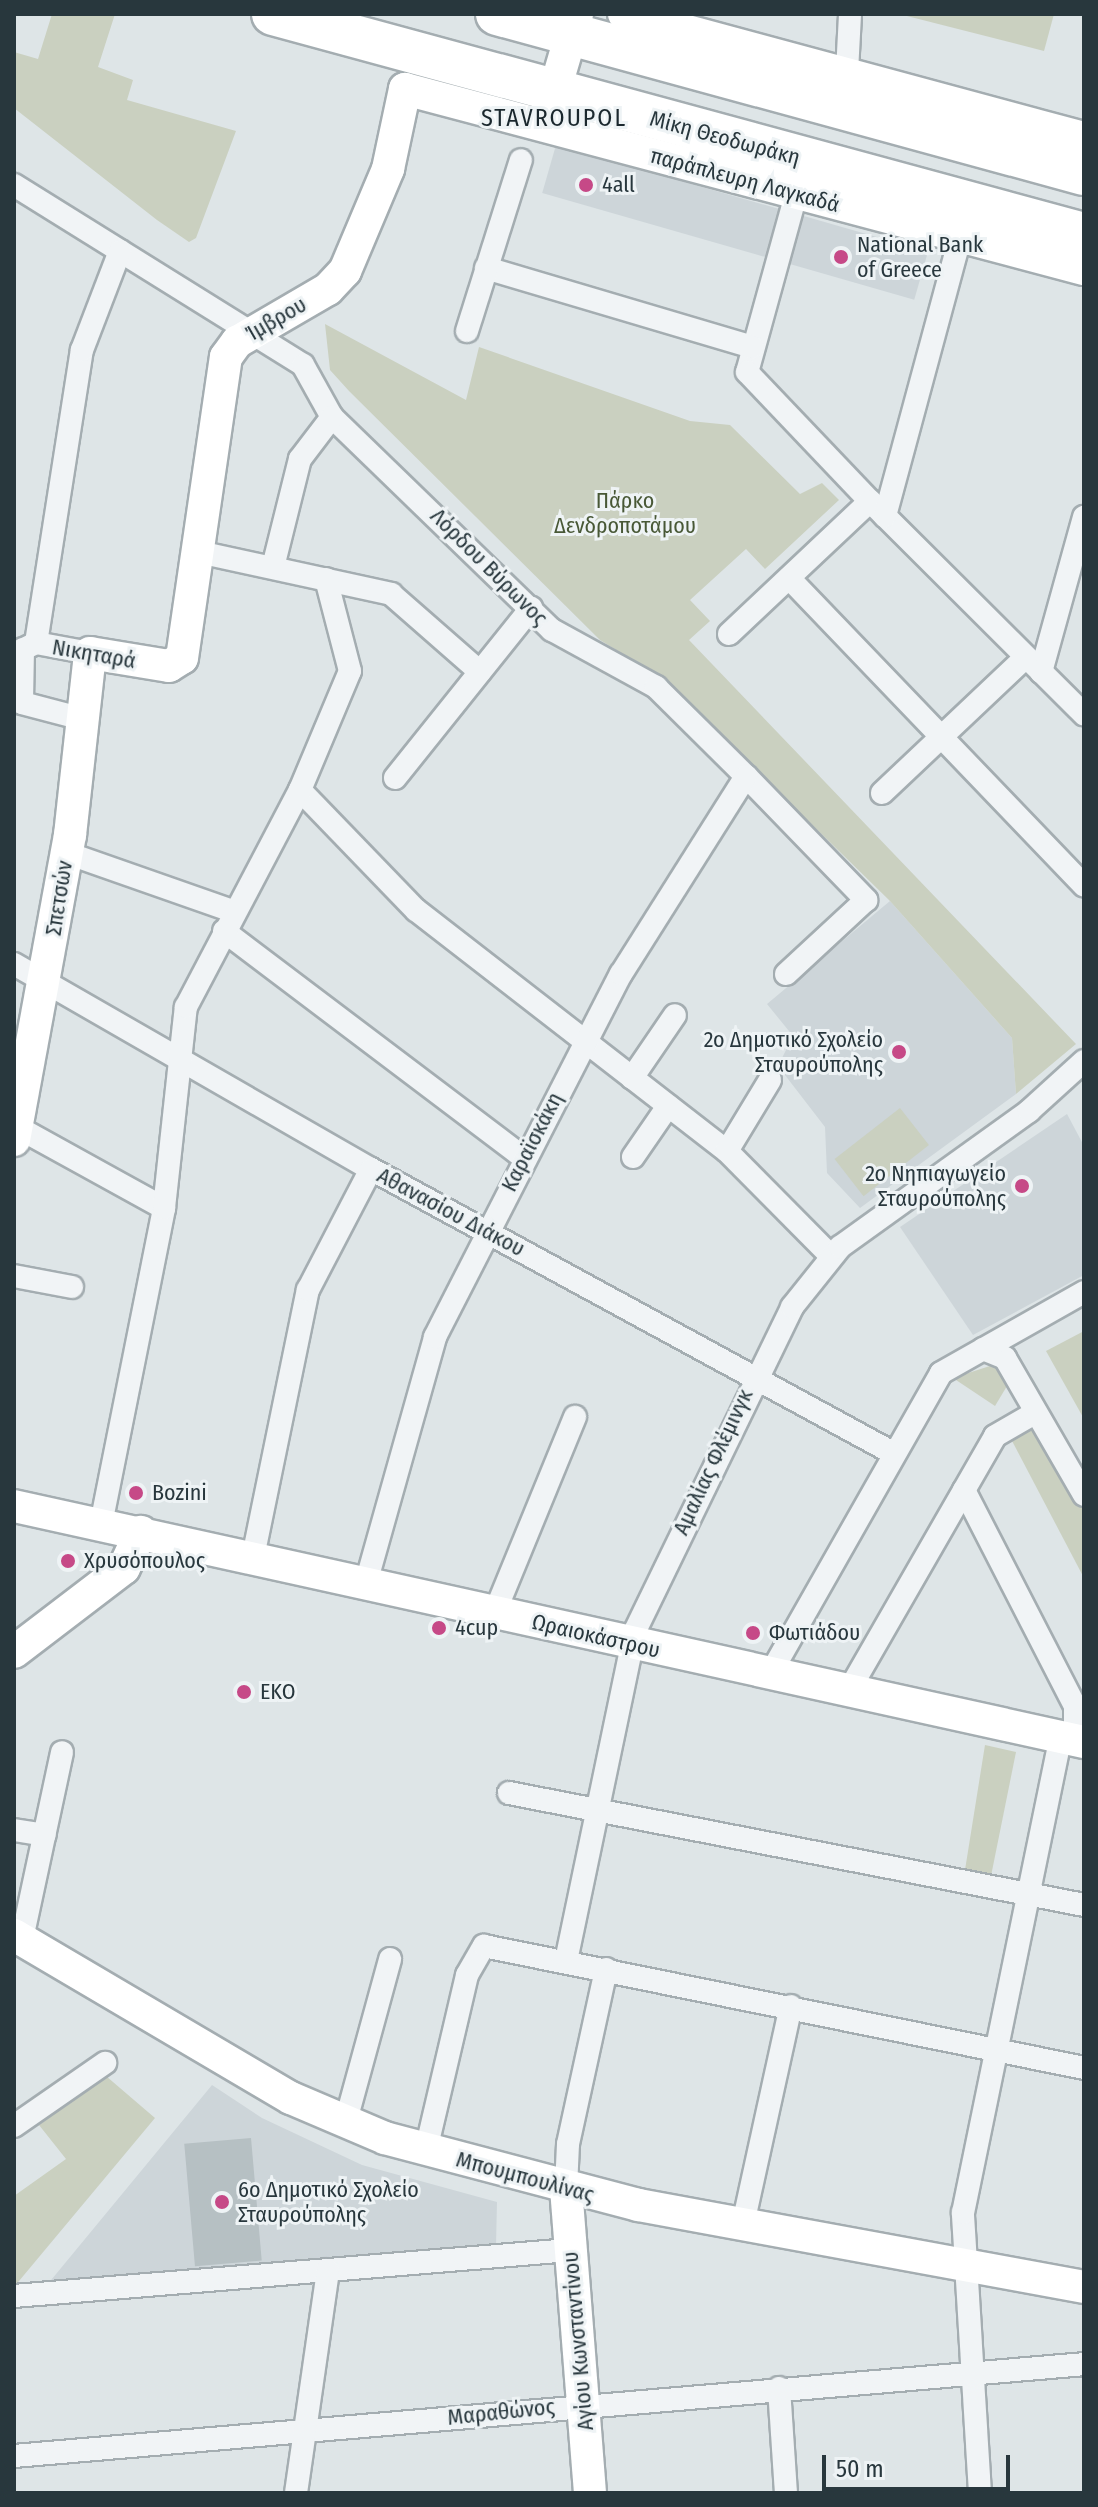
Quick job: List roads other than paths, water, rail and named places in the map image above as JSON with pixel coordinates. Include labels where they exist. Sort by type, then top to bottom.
[{"type":"highway","name":"Μίκη Θεοδωράκη","points":[[273,14],[550,108],[801,177],[1084,234]]},
{"type":"highway","points":[[497,14],[574,24],[1084,174]]},
{"type":"street","points":[[624,14],[1084,138]]},
{"type":"street","points":[[847,72],[850,14]]},
{"type":"street","points":[[550,108],[574,24]]},
{"type":"street","name":"Ίμβρου","points":[[177,664],[187,648],[224,365],[250,333],[328,289],[349,266],[388,169],[406,88],[550,108]]},
{"type":"street","points":[[467,331],[521,160]]},
{"type":"street","points":[[801,177],[747,372],[878,509],[1084,714]]},
{"type":"street","name":"παράπλευρη Λαγκαδά","points":[[801,177],[960,238],[1084,269]]},
{"type":"street","name":"Λόρδου Βύρωνος","points":[[14,185],[311,372],[332,417],[562,638],[656,687],[746,776],[866,900],[786,974]]},
{"type":"street","points":[[729,634],[789,578],[878,509],[960,238]]},
{"type":"street","points":[[83,719],[22,703],[24,648],[82,350],[120,251]]},
{"type":"street","points":[[486,268],[753,347]]},
{"type":"street","points":[[273,567],[300,459],[332,417]]},
{"type":"street","points":[[882,793],[941,737],[1034,664],[1084,517]]},
{"type":"street","points":[[199,552],[391,594],[480,672]]},
{"type":"street","points":[[789,578],[1084,886]]},
{"type":"street","points":[[101,1524],[164,1208],[177,1058],[186,1007],[228,921],[300,790],[350,671],[326,579]]},
{"type":"street","points":[[395,778],[531,608]]},
{"type":"street","name":"Νικηταρά","points":[[24,648],[177,664]]},
{"type":"street","name":"Σπετσών","points":[[17,1118],[67,853],[90,653]]},
{"type":"street","name":"Καραϊσκάκη","points":[[366,1583],[435,1337],[486,1230],[583,1043],[746,776]]},
{"type":"street","points":[[300,790],[416,910],[583,1043],[727,1151],[831,1256]]},
{"type":"street","points":[[67,853],[228,921],[523,1157]]},
{"type":"street","name":"Αθανασίου Διάκου","points":[[14,964],[371,1169],[893,1453]]},
{"type":"street","points":[[632,1078],[675,1015]]},
{"type":"street","name":"Αμαλίας Φλέμινγκ","points":[[566,1961],[631,1644],[752,1379],[792,1307],[831,1256],[1059,1086],[1084,1061]]},
{"type":"street","points":[[727,1151],[770,1080]]},
{"type":"street","points":[[633,1157],[668,1106]]},
{"type":"street","points":[[17,1118],[164,1208]]},
{"type":"street","points":[[253,1557],[308,1290],[371,1169]]},
{"type":"street","points":[[14,1276],[72,1287]]},
{"type":"street","points":[[769,1676],[941,1373],[1084,1292]]},
{"type":"street","points":[[978,1351],[1005,1358],[1084,1495]]},
{"type":"street","points":[[848,1692],[999,1431],[1035,1413]]},
{"type":"street","points":[[495,1612],[575,1417]]},
{"type":"street","points":[[964,1490],[1075,1706],[1073,1740],[1028,1895],[965,2189],[962,2262],[980,2493]]},
{"type":"street","name":"Ωραιοκάστρου","points":[[14,1506],[253,1557],[769,1676],[1073,1740]]},
{"type":"street","points":[[14,1652],[119,1573],[134,1556],[141,1532]]},
{"type":"street","points":[[18,1937],[45,1835],[62,1752]]},
{"type":"street","points":[[509,1793],[1084,1905]]},
{"type":"street","points":[[14,1830],[45,1835]]},
{"type":"street","name":"Μπουμπουλίνας","points":[[18,1937],[345,2124],[426,2150],[566,2188],[1084,2287]]},
{"type":"street","points":[[426,2150],[479,1947],[566,1961],[1084,2068]]},
{"type":"street","points":[[345,2124],[390,1959]]},
{"type":"street","points":[[566,2188],[568,2144],[606,1969]]},
{"type":"street","points":[[743,2224],[791,2006]]},
{"type":"street","points":[[14,2126],[105,2063]]},
{"type":"street","name":"Αγίου Κωνσταντίνου","points":[[566,2188],[590,2493]]},
{"type":"street","points":[[14,2296],[570,2250]]},
{"type":"street","points":[[296,2493],[328,2270]]},
{"type":"street","name":"Μαραθώνος","points":[[14,2456],[303,2432],[583,2404],[1084,2364]]},
{"type":"street","points":[[779,2388],[786,2493]]},
{"type":"place","name":"4all","points":[[586,185]]},
{"type":"place","name":"National Bank of Greece","points":[[841,257]]},
{"type":"place","name":"2ο Δημοτικό Σχολείο Σταυρούπολης","points":[[899,1052]]},
{"type":"place","name":"2ο Νηπιαγωγείο Σταυρούπολης","points":[[1022,1186]]},
{"type":"place","name":"Bozini","points":[[136,1493]]},
{"type":"place","name":"Χρυσόπουλος","points":[[68,1561]]},
{"type":"place","name":"4cup","points":[[439,1628]]},
{"type":"place","name":"Φωτιάδου","points":[[753,1633]]},
{"type":"place","name":"EKO","points":[[244,1692]]},
{"type":"place","name":"6ο Δημοτικό Σχολείο Σταυρούπολης","points":[[222,2202]]},
{"type":"district","name":"STAVROUPOL","points":[[554,119]]},
{"type":"park label","name":"Πάρκο Δενδροποτάμου","points":[[625,512]]}]
